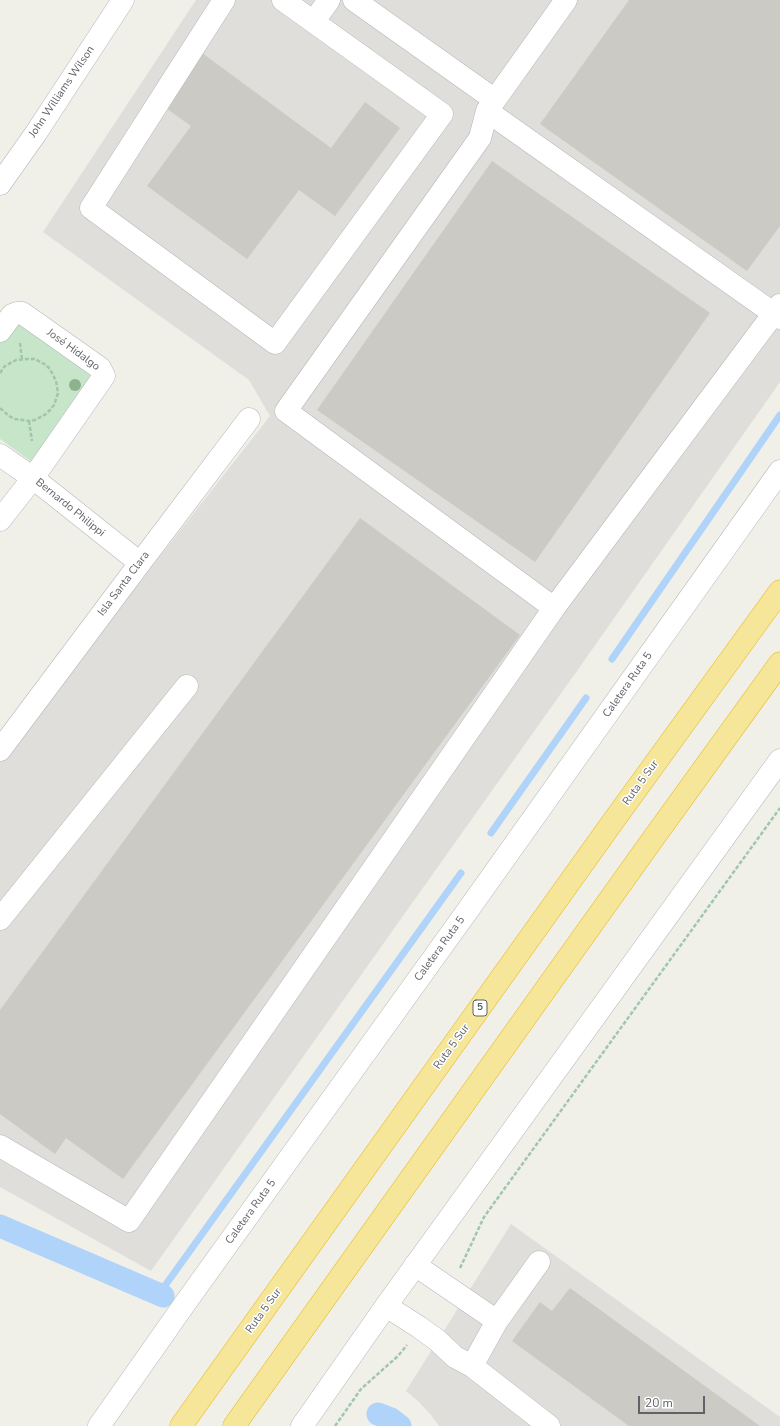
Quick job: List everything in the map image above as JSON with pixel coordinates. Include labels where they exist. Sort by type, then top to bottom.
[{"type":"highway","name":"Ruta 5 Sur","points":[[181,1426],[604,833],[780,591]]},
{"type":"highway","points":[[234,1426],[640,856],[780,663]]},
{"type":"street","name":"John Williams Wilson","points":[[0,184],[36,133],[123,0]]},
{"type":"street","points":[[224,0],[90,208],[275,343],[442,114],[283,0]]},
{"type":"street","points":[[314,21],[329,0]]},
{"type":"street","points":[[0,1146],[129,1222],[554,608],[778,312],[491,106],[354,0]]},
{"type":"street","points":[[554,608],[286,411],[480,138],[491,106],[566,0]]},
{"type":"street","name":"José Hidalgo","points":[[0,331],[12,315],[22,313],[100,368],[103,373],[102,379],[32,478]]},
{"type":"street","name":"Isla Santa Clara","points":[[0,750],[249,419]]},
{"type":"street","name":"Bernardo Philippi","points":[[0,455],[32,478],[140,563]]},
{"type":"street","name":"Caletera Ruta 5","points":[[99,1426],[780,471]]},
{"type":"street","points":[[0,520],[32,478]]},
{"type":"street","points":[[0,919],[187,686]]},
{"type":"street","points":[[302,1426],[415,1265],[780,760]]},
{"type":"street","points":[[472,1366],[497,1321],[538,1262]]},
{"type":"street","points":[[415,1265],[497,1321]]},
{"type":"street","points":[[386,1306],[437,1340],[455,1357],[472,1366],[549,1426]]},
{"type":"path","points":[[0,373],[5,366],[16,360],[28,358],[35,360],[46,365],[50,369],[56,381],[58,393],[54,405],[50,410],[41,418],[35,420],[29,421],[15,419],[0,408]]},
{"type":"path","points":[[447,1287],[463,1263],[484,1217],[780,808]]},
{"type":"path","points":[[335,1426],[360,1389],[404,1350],[419,1327]]},
{"type":"shaded area","points":[[196,0],[780,0],[780,382],[151,1271],[0,1187],[0,760],[270,416],[249,380],[43,232]]},
{"type":"shaded area","points":[[511,1224],[780,1417],[780,1426],[439,1426],[419,1402],[406,1391]]},
{"type":"green space","points":[[19,323],[94,376],[32,462],[0,439],[0,341]]},
{"type":"building","points":[[629,0],[780,0],[780,226],[747,271],[540,124]]},
{"type":"building","points":[[198,50],[331,148],[365,102],[400,128],[335,216],[299,190],[247,259],[147,186],[191,126],[159,103]]},
{"type":"building","points":[[492,161],[710,313],[535,562],[317,410]]},
{"type":"building","points":[[360,518],[520,635],[123,1179],[66,1138],[55,1154],[0,1114],[0,1010]]},
{"type":"building","points":[[570,1288],[760,1426],[629,1426],[512,1341],[540,1302],[552,1311]]},
{"type":"waterway","points":[[612,659],[780,415]]},
{"type":"waterway","points":[[491,833],[586,698]]},
{"type":"waterway","points":[[159,1294],[461,873]]},
{"type":"waterway","points":[[0,1226],[163,1296]]},
{"type":"waterway","points":[[378,1414],[391,1419],[400,1426]]}]
